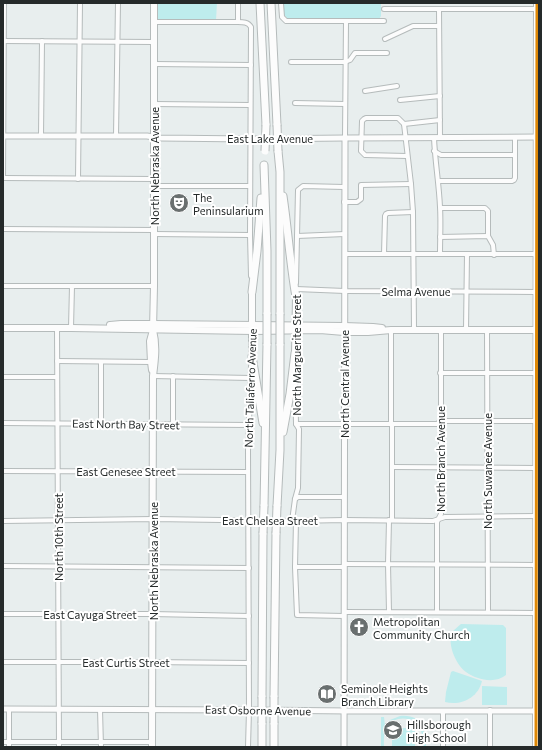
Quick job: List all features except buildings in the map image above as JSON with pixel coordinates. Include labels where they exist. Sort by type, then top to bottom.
[{"type":"highway","points":[[252,292],[257,251],[266,125],[260,3]]},
{"type":"highway","points":[[271,5],[278,151],[287,220],[291,267],[296,297]]},
{"type":"highway","points":[[262,747],[263,533],[267,344],[267,251],[264,165]]},
{"type":"highway","points":[[274,747],[276,506],[280,450],[280,172]]},
{"type":"highway","points":[[280,450],[290,394],[295,353]]},
{"type":"highway","points":[[252,356],[259,402],[266,434]]},
{"type":"main road","name":"North Nebraska Avenue","points":[[153,376],[150,341],[153,327],[154,286],[154,3]]},
{"type":"main road","points":[[536,747],[538,710],[538,635],[536,613],[538,597],[538,483],[536,468],[538,445],[536,421],[538,329],[536,292],[538,198],[537,6]]},
{"type":"main road","name":"North Taliaferro Avenue","points":[[252,292],[252,356]]},
{"type":"main road","name":"North Marguerite Street","points":[[295,353],[296,297]]},
{"type":"main road","points":[[241,326],[252,312]]},
{"type":"main road","points":[[296,313],[303,322],[309,326]]},
{"type":"main road","points":[[3,328],[82,328],[121,324],[153,327],[295,328],[320,330],[373,327],[391,330],[538,329]]},
{"type":"main road","points":[[153,327],[241,326],[252,328]]},
{"type":"main road","points":[[295,328],[309,326],[344,329]]},
{"type":"main road","name":"North Nebraska Avenue","points":[[152,744],[153,376],[156,341],[153,327]]},
{"type":"street","points":[[4,3],[3,178],[78,179],[250,186]]},
{"type":"street","points":[[78,179],[80,3]]},
{"type":"street","points":[[116,136],[118,3]]},
{"type":"street","points":[[154,22],[238,22],[238,3]]},
{"type":"street","points":[[281,3],[282,17],[286,21],[384,21]]},
{"type":"street","points":[[422,9],[423,3]]},
{"type":"street","points":[[461,3],[461,8]]},
{"type":"street","points":[[498,3],[498,9]]},
{"type":"street","points":[[384,9],[498,9],[537,6]]},
{"type":"street","points":[[439,9],[440,120],[434,151],[441,208],[440,254]]},
{"type":"street","name":"North Central Avenue","points":[[344,747],[344,187],[346,21]]},
{"type":"street","name":"North Taliaferro Avenue","points":[[238,22],[249,24],[251,28],[250,235],[252,292]]},
{"type":"street","points":[[385,39],[413,26],[439,26]]},
{"type":"street","points":[[4,41],[154,42]]},
{"type":"street","points":[[41,136],[42,41]]},
{"type":"street","points":[[291,62],[345,62],[350,60],[355,53],[387,53]]},
{"type":"street","points":[[154,64],[251,64]]},
{"type":"street","points":[[365,91],[397,86]]},
{"type":"street","points":[[400,100],[440,96]]},
{"type":"street","points":[[294,103],[345,104]]},
{"type":"street","points":[[154,104],[250,105]]},
{"type":"street","points":[[407,156],[365,155],[361,151],[362,121],[366,118],[398,118],[404,124],[413,212],[414,330]]},
{"type":"street","points":[[404,124],[440,120]]},
{"type":"street","name":"East Lake Avenue","points":[[3,136],[116,136],[250,139],[537,137]]},
{"type":"street","points":[[438,181],[514,180],[515,137]]},
{"type":"street","points":[[434,151],[441,155],[514,155]]},
{"type":"street","points":[[344,202],[357,202],[361,199],[361,185],[411,184]]},
{"type":"street","name":"North Marguerite Street","points":[[296,297],[299,188],[303,186],[344,187]]},
{"type":"street","points":[[441,208],[485,208],[488,211],[488,236],[493,245],[494,254]]},
{"type":"street","points":[[384,254],[386,214],[388,212],[413,212]]},
{"type":"street","points":[[3,229],[250,235]]},
{"type":"street","points":[[297,236],[345,234]]},
{"type":"street","points":[[440,237],[488,236]]},
{"type":"street","points":[[345,254],[494,254],[537,251]]},
{"type":"street","points":[[466,330],[467,254]]},
{"type":"street","points":[[3,286],[154,286]]},
{"type":"street","points":[[71,328],[72,286]]},
{"type":"street","name":"Selma Avenue","points":[[296,289],[345,291],[536,292]]},
{"type":"street","name":"North 10th Street","points":[[56,328],[59,747]]},
{"type":"street","points":[[389,612],[388,564],[392,468],[391,330]]},
{"type":"street","name":"North Branch Avenue","points":[[437,612],[437,522],[441,514],[440,330]]},
{"type":"street","name":"North Suwanee Avenue","points":[[487,330],[488,612]]},
{"type":"street","name":"North Marguerite Street","points":[[295,353],[296,424],[298,429],[298,488],[295,499],[294,521],[297,615],[344,614]]},
{"type":"street","name":"North Taliaferro Avenue","points":[[248,747],[248,472],[250,378],[252,356]]},
{"type":"street","points":[[57,361],[151,362]]},
{"type":"street","points":[[101,362],[101,424]]},
{"type":"street","points":[[440,373],[487,373],[537,370]]},
{"type":"street","points":[[153,376],[250,378]]},
{"type":"street","points":[[173,376],[173,424]]},
{"type":"street","points":[[3,377],[57,377]]},
{"type":"street","points":[[296,424],[437,424],[441,421],[536,421]]},
{"type":"street","name":"East North Bay Street","points":[[3,423],[249,425]]},
{"type":"street","points":[[392,468],[536,468]]},
{"type":"street","name":"East Genesee Street","points":[[3,471],[248,472]]},
{"type":"street","points":[[298,488],[300,496],[303,497]]},
{"type":"street","points":[[295,499],[298,497],[344,497]]},
{"type":"street","name":"East Chelsea Street","points":[[3,521],[153,519],[433,521],[445,517],[488,516],[537,519]]},
{"type":"street","points":[[296,567],[388,564],[487,564],[538,560]]},
{"type":"street","points":[[3,566],[249,568]]},
{"type":"street","points":[[344,614],[389,612],[536,613]]},
{"type":"street","name":"East Cayuga Street","points":[[3,614],[152,614],[249,616]]},
{"type":"street","name":"East Curtis Street","points":[[3,662],[249,663]]},
{"type":"street","name":"East Osborne Avenue","points":[[3,709],[344,711],[538,710]]},
{"type":"street","points":[[9,709],[9,747]]},
{"type":"street","points":[[100,709],[101,747]]},
{"type":"street","points":[[490,710],[490,747]]},
{"type":"street","points":[[442,711],[443,747]]},
{"type":"street","points":[[3,742],[101,742],[152,744]]},
{"type":"shaded area","points":[[158,3],[217,3],[216,20],[158,21]]},
{"type":"shaded area","points":[[283,3],[381,3],[381,16],[379,19],[291,19],[284,15]]},
{"type":"shaded area","points":[[461,624],[503,625],[506,628],[506,675],[502,678],[486,680],[470,675],[462,669],[453,654],[451,643],[452,633]]},
{"type":"shaded area","points":[[453,671],[482,681],[477,692],[463,702],[445,702],[451,672]]},
{"type":"shaded area","points":[[482,686],[507,687],[507,705],[482,705]]},
{"type":"shaded area","points":[[400,716],[413,717],[418,720],[424,729],[426,747],[423,747],[421,731],[415,722],[400,719],[390,723],[385,733],[384,747],[381,747],[381,717],[384,717],[385,726],[390,720]]},
{"type":"shaded area","points":[[392,728],[415,728],[415,747],[392,747]]},
{"type":"transit line","points":[[536,747],[537,3]]},
{"type":"place","name":"The Peninsularium","points":[[179,203]]},
{"type":"place","name":"Metropolitan Community Church","points":[[359,627]]},
{"type":"place","name":"Seminole Heights Branch Library","points":[[327,694]]},
{"type":"place","name":"Hillsborough High School","points":[[393,730]]}]
